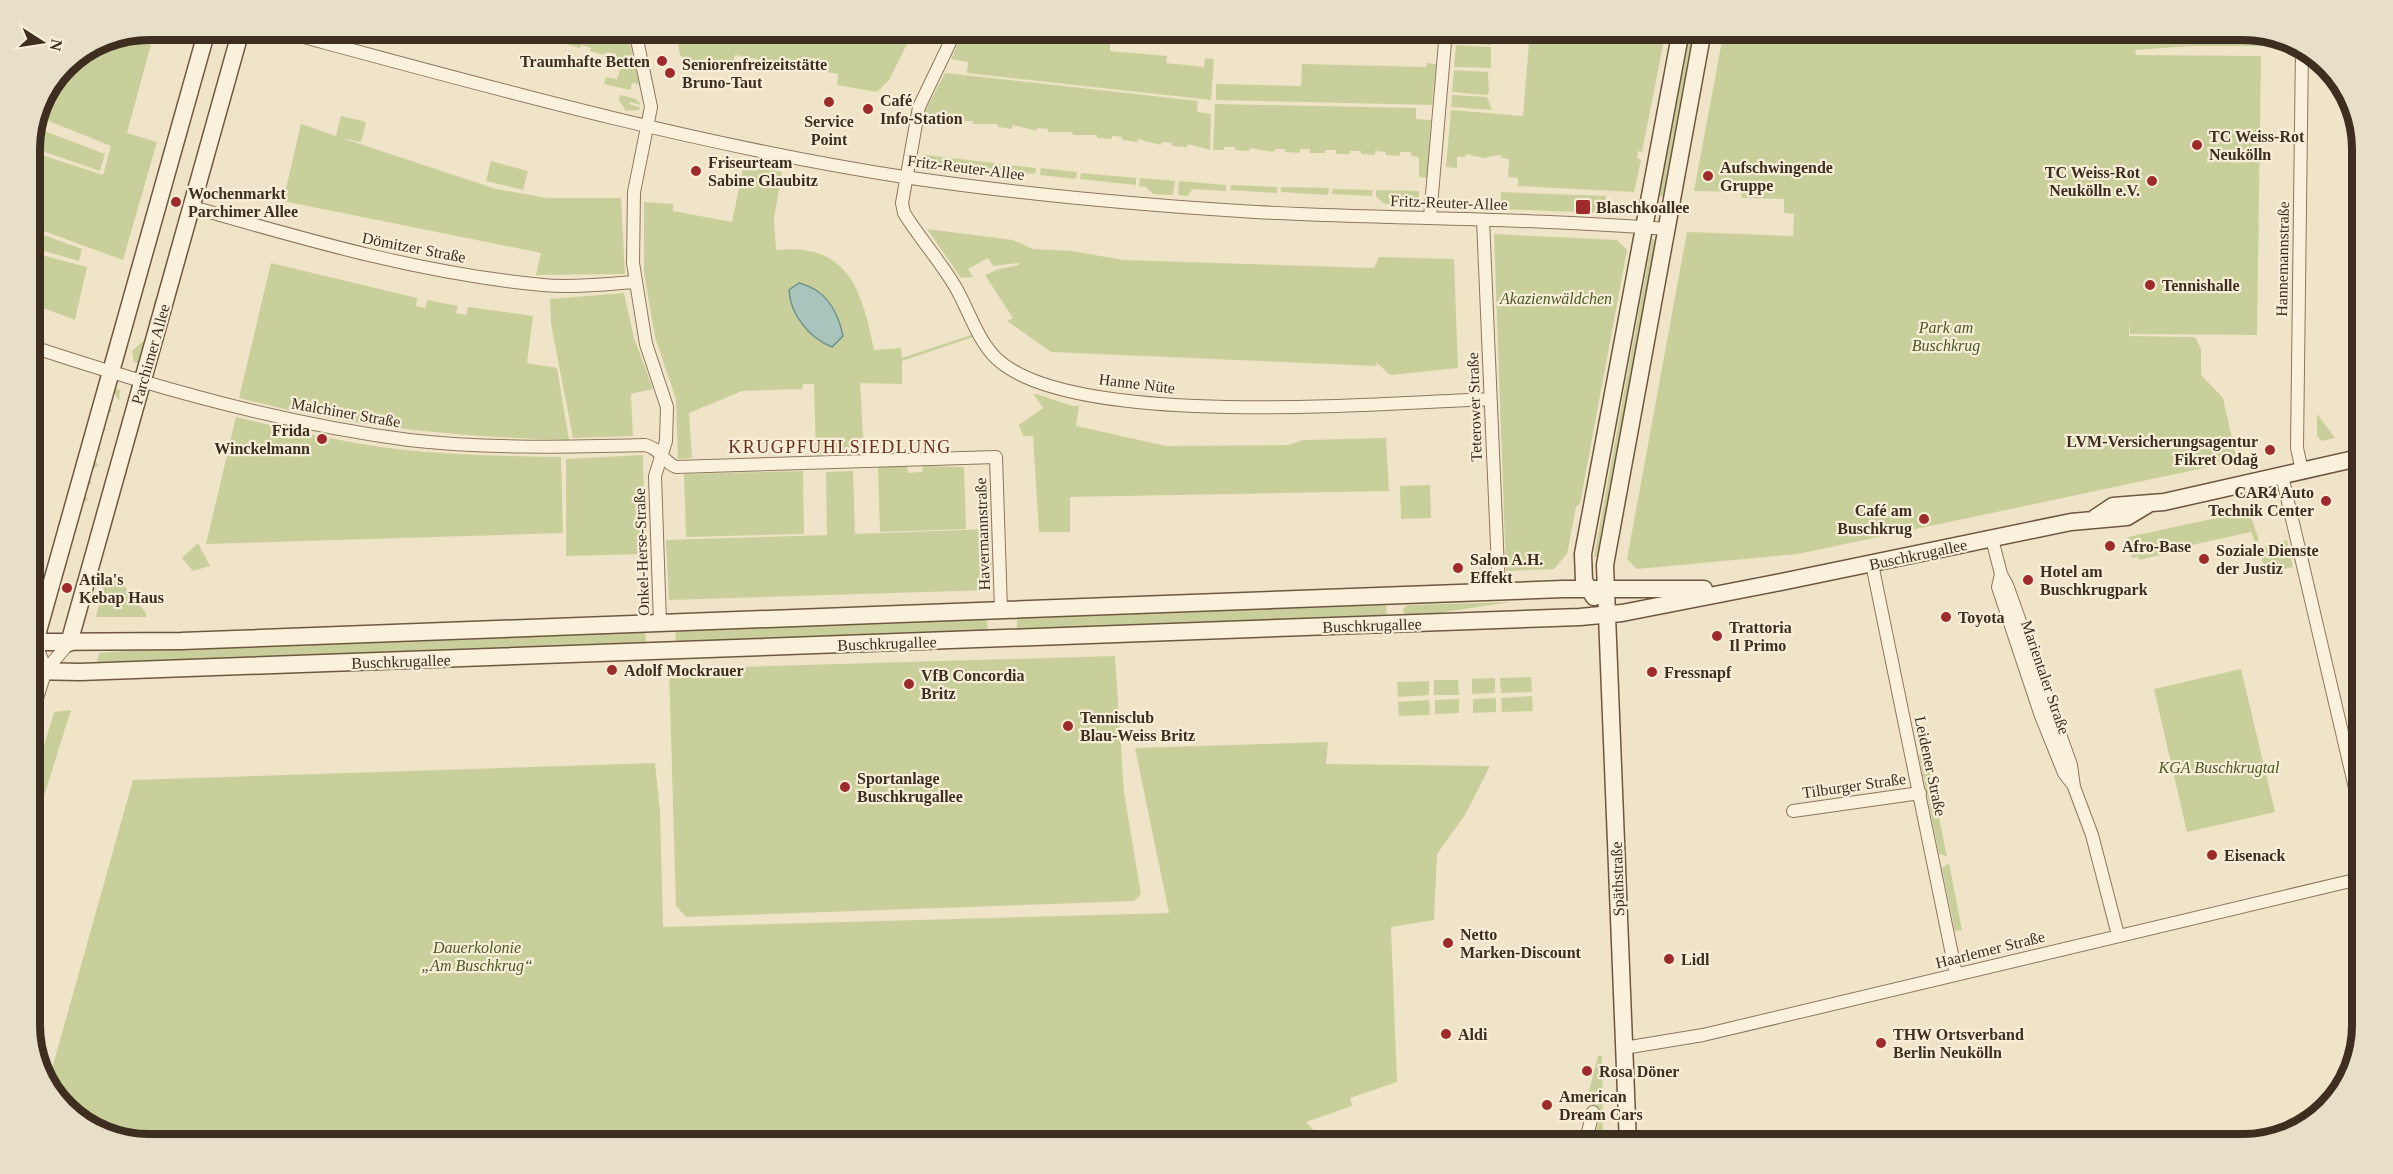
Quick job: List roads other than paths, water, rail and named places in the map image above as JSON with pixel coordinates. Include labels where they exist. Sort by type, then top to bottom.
[{"type":"main road","points":[[1596,589],[1583,572],[1583,554],[1679,40]]},
{"type":"main road","points":[[1596,589],[1611,524],[1701,40]]},
{"type":"main road","name":"Parchimer Allee","points":[[41,614],[204,41]]},
{"type":"main road","name":"Parchimer Allee","points":[[69,644],[238,41]]},
{"type":"main road","name":"Buschkrugallee","points":[[41,670],[80,672],[1606,615],[2095,518],[2127,517],[2147,505],[2352,460]]},
{"type":"main road","name":"Buschkrugallee","points":[[41,642],[69,644],[1498,592],[1741,588]]},
{"type":"main road","name":"Späthstraße","points":[[1596,589],[1606,615],[1628,1134]]},
{"type":"main road","points":[[1396,596],[1397,624]]},
{"type":"main road","points":[[1001,610],[1002,638]]},
{"type":"main road","points":[[660,623],[661,651]]},
{"type":"street","points":[[1430,218],[1445,40]]},
{"type":"street","name":"Fritz-Reuter-Allee","points":[[320,41],[648,127],[763,153],[907,177],[1136,203],[1254,212],[1666,229]]},
{"type":"street","name":"Onkel-Herse-Straße","points":[[637,41],[651,107],[634,192],[632,221],[635,282],[646,346],[666,407],[667,434],[655,476],[660,623]]},
{"type":"street","name":"Hanne Nüte","points":[[951,41],[919,107],[903,193],[904,213],[956,288],[987,346],[1005,365],[1035,380],[1084,393],[1143,403],[1202,407],[1490,399]]},
{"type":"street","name":"Hannemannstraße","points":[[2302,58],[2297,448],[2302,471]]},
{"type":"street","name":"Dömitzer Straße","points":[[192,207],[307,240],[408,265],[545,285],[635,282]]},
{"type":"street","name":"Teterower Straße","points":[[1483,220],[1498,592]]},
{"type":"street","name":"Malchiner Straße","points":[[41,350],[111,373],[232,406],[329,428],[412,440],[564,447],[645,445],[657,450],[667,463],[676,466],[996,457]]},
{"type":"street","name":"Havermannstraße","points":[[996,457],[1001,610]]},
{"type":"street","points":[[2282,476],[2352,775]]},
{"type":"street","name":"Marientaler Straße","points":[[1992,539],[2001,574],[1998,587],[2038,706],[2064,773],[2074,787],[2092,835],[2118,935]]},
{"type":"street","name":"Leidener Straße","points":[[1872,564],[1956,974]]},
{"type":"street","name":"Parchimer Allee","points":[[41,667],[69,644]]},
{"type":"street","name":"Tilburger Straße","points":[[1793,811],[1920,793]]},
{"type":"street","name":"Haarlemer Straße","points":[[1624,1048],[1703,1035],[2352,881]]},
{"type":"street","points":[[1588,1134],[1593,1112]]},
{"type":"water","points":[[799,283],[816,290],[834,310],[843,336],[832,347],[816,338],[797,316],[789,290]]},
{"type":"place","name":"Traumhafte Betten","points":[[662,61]]},
{"type":"place","name":"Seniorenfreizeitstätte Bruno-Taut","points":[[670,73]]},
{"type":"place","name":"Service Point","points":[[829,102]]},
{"type":"place","name":"Café Info-Station","points":[[868,109]]},
{"type":"place","name":"TC Weiss-Rot Neukölln","points":[[2197,145]]},
{"type":"place","name":"Friseurteam Sabine Glaubitz","points":[[696,171]]},
{"type":"place","name":"Aufschwingende Gruppe","points":[[1708,176]]},
{"type":"place","name":"TC Weiss-Rot Neukölln e.V.","points":[[2152,181]]},
{"type":"place","name":"Wochenmarkt Parchimer Allee","points":[[176,202]]},
{"type":"place","name":"Blaschkoallee","points":[[1583,207]]},
{"type":"place","name":"Tennishalle","points":[[2150,285]]},
{"type":"place","name":"Frida Winckelmann","points":[[322,439]]},
{"type":"place","name":"LVM-Versicherungsagentur Fikret Odağ","points":[[2270,450]]},
{"type":"place","name":"CAR4 Auto Technik Center","points":[[2326,501]]},
{"type":"place","name":"Café am Buschkrug","points":[[1924,519]]},
{"type":"place","name":"Afro-Base","points":[[2110,546]]},
{"type":"place","name":"Soziale Dienste der Justiz","points":[[2204,559]]},
{"type":"place","name":"Salon A.H. Effekt","points":[[1458,568]]},
{"type":"place","name":"Hotel am Buschkrugpark","points":[[2028,580]]},
{"type":"place","name":"Atila's Kebap Haus","points":[[67,588]]},
{"type":"place","name":"Toyota","points":[[1946,617]]},
{"type":"place","name":"Trattoria Il Primo","points":[[1717,636]]},
{"type":"place","name":"Adolf Mockrauer","points":[[612,670]]},
{"type":"place","name":"Fressnapf","points":[[1652,672]]},
{"type":"place","name":"VfB Concordia Britz","points":[[909,684]]},
{"type":"place","name":"Tennisclub Blau-Weiss Britz","points":[[1068,726]]},
{"type":"place","name":"Sportanlage Buschkrugallee","points":[[845,787]]},
{"type":"place","name":"Eisenack","points":[[2212,855]]},
{"type":"place","name":"Netto Marken-Discount","points":[[1448,943]]},
{"type":"place","name":"Lidl","points":[[1669,959]]},
{"type":"place","name":"Aldi","points":[[1446,1034]]},
{"type":"place","name":"THW Ortsverband Berlin Neukölln","points":[[1881,1043]]},
{"type":"place","name":"Rosa Döner","points":[[1587,1071]]},
{"type":"place","name":"American Dream Cars","points":[[1547,1105]]},
{"type":"district","name":"KRUGPFUHLSIEDLUNG","points":[[840,447]]},
{"type":"park label","name":"Akazienwäldchen","points":[[1556,298]]},
{"type":"park label","name":"Park am Buschkrug","points":[[1946,336]]},
{"type":"park label","name":"KGA Buschkrugtal","points":[[2219,767]]},
{"type":"park label","name":"Dauerkolonie „Am Buschkrug“","points":[[477,956]]}]
